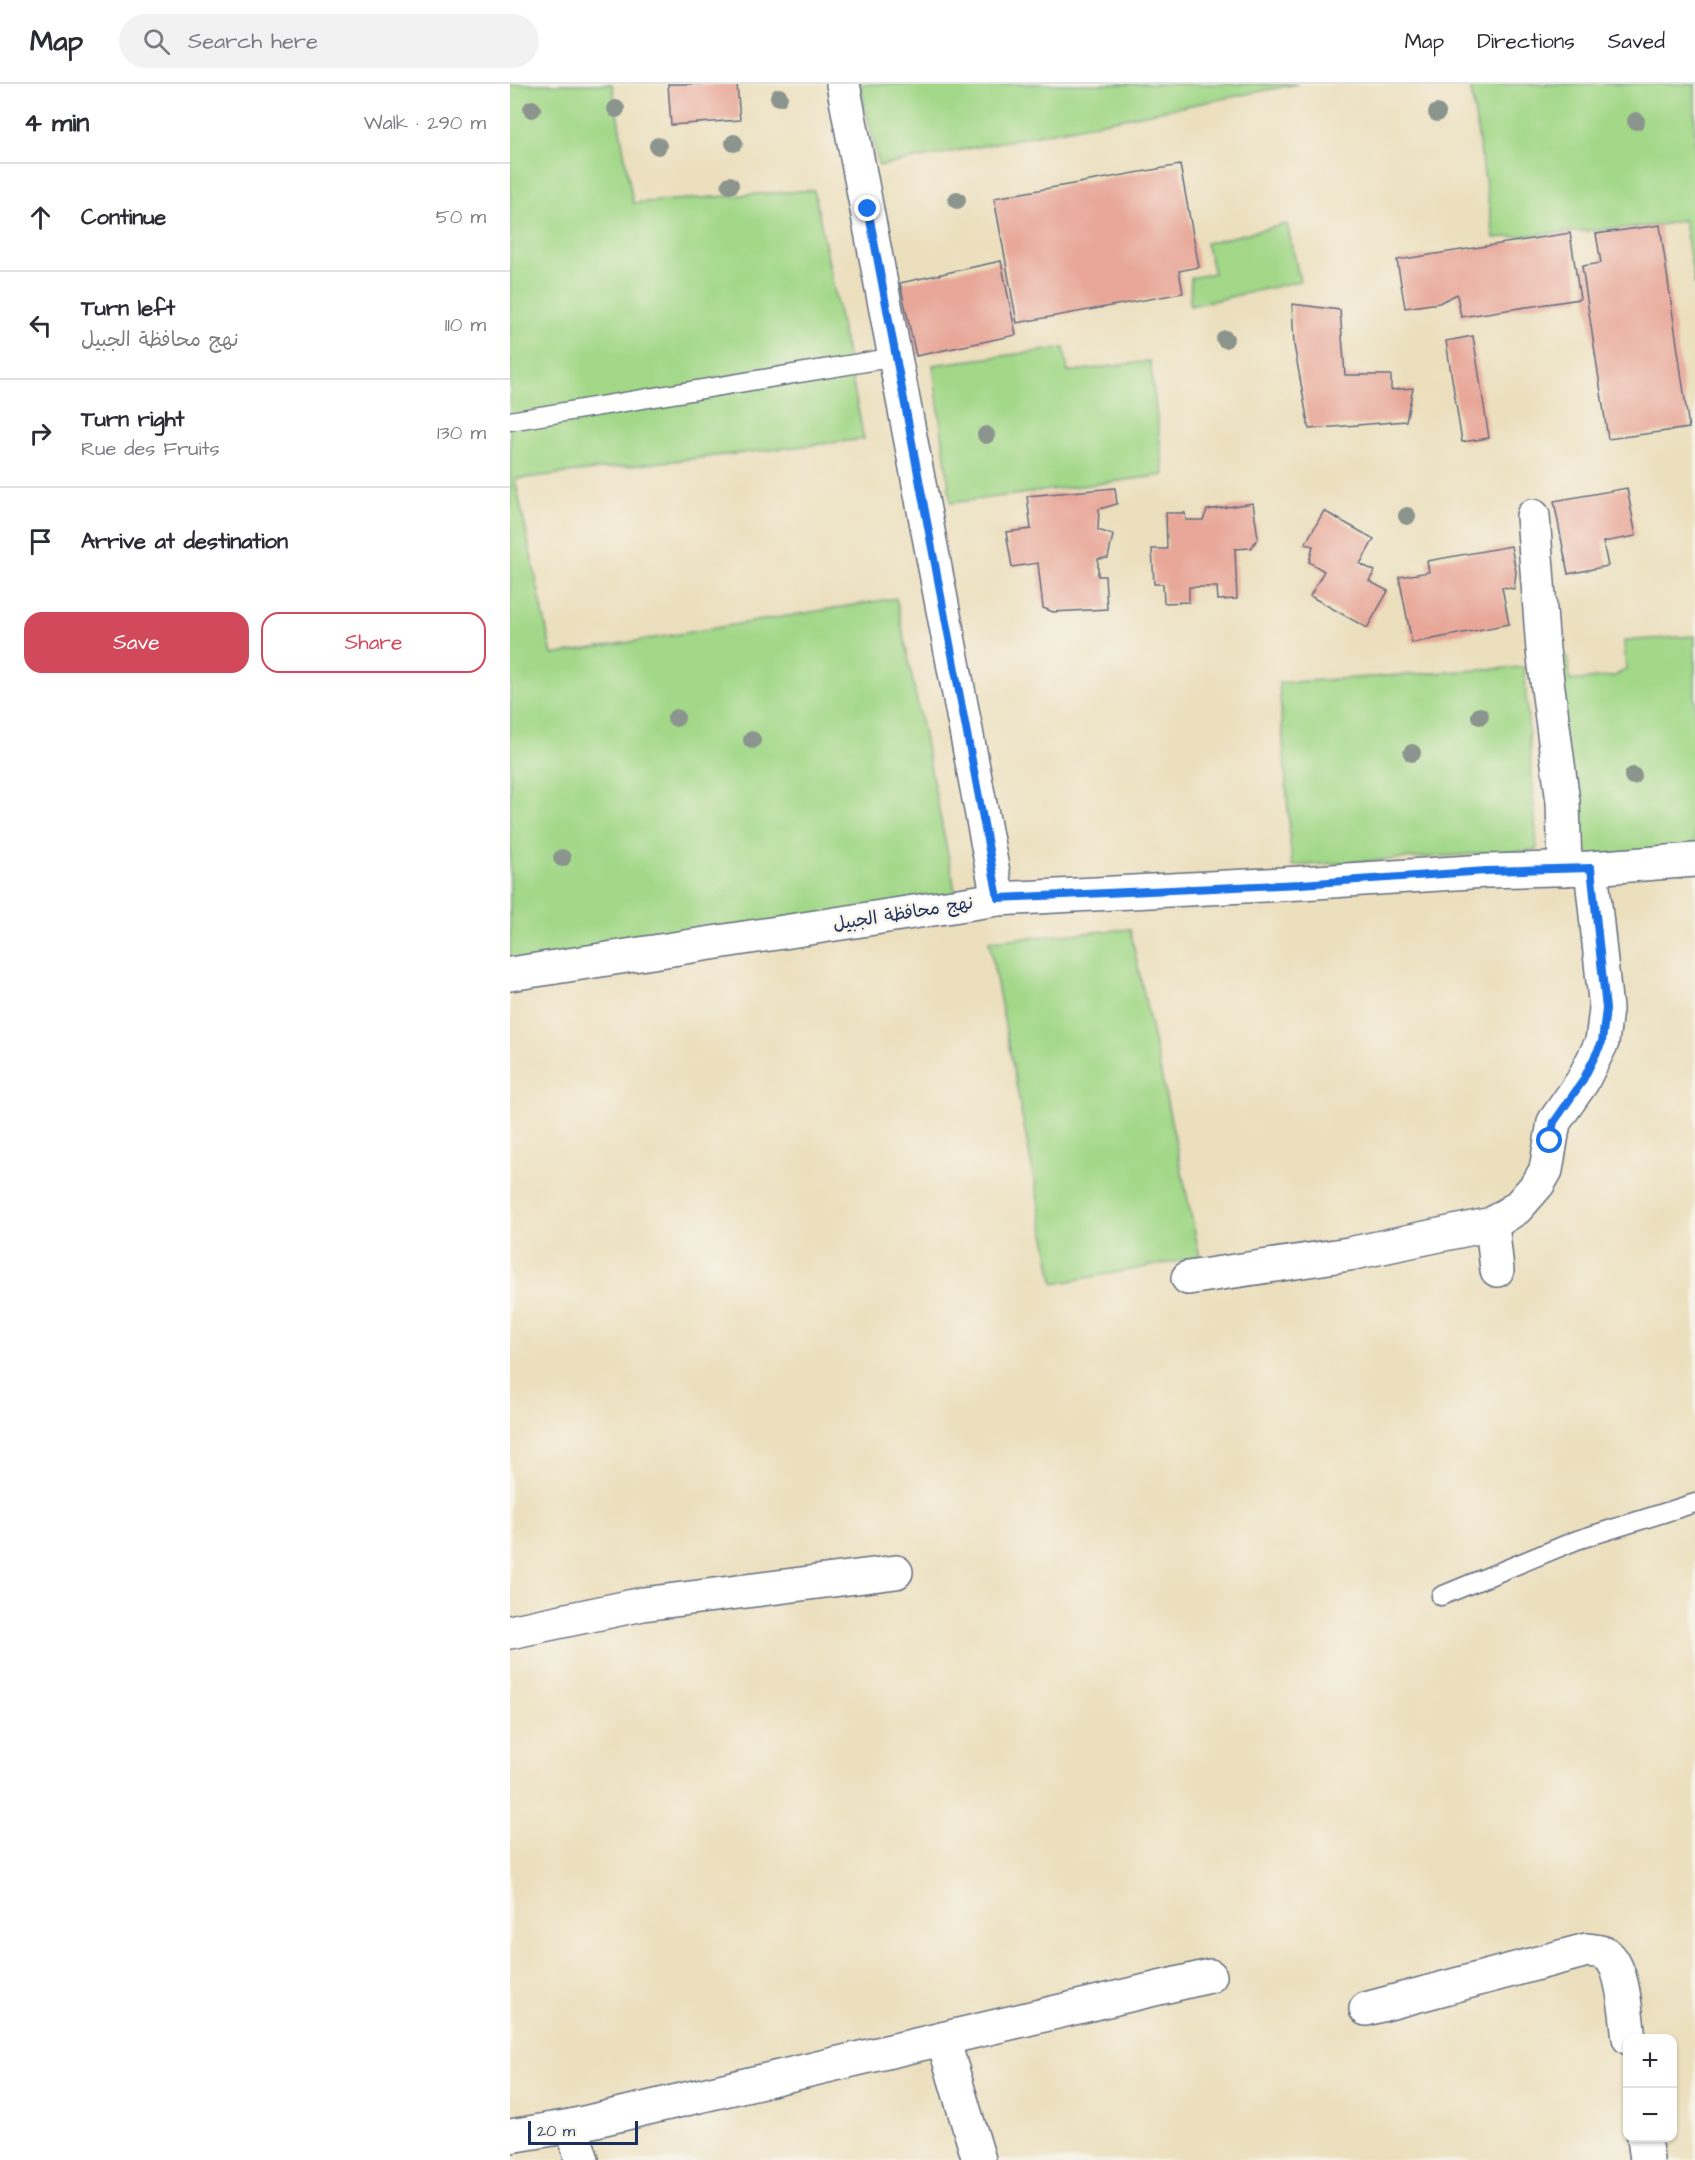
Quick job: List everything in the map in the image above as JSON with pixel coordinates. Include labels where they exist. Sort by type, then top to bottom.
[{"type":"street","points":[[843,84],[998,898]]},
{"type":"street","points":[[1188,1278],[1349,1254],[1492,1224],[1517,1208],[1538,1184],[1546,1170],[1554,1122],[1582,1082],[1602,1042],[1606,1009],[1563,802],[1543,650],[1533,516]]},
{"type":"street","name":"نهج محافظة الجبيل","points":[[510,974],[998,898],[1301,884],[1486,871],[1578,869],[1695,860]]},
{"type":"street","points":[[1492,1224],[1497,1270]]},
{"type":"street","points":[[510,1632],[643,1604],[896,1572]]},
{"type":"street","points":[[1366,2009],[1587,1950],[1604,1953],[1612,1960],[1619,1975],[1628,2034]]},
{"type":"street","points":[[510,2136],[571,2126],[1210,1976]]},
{"type":"street","points":[[943,2039],[979,2160]]},
{"type":"street","points":[[571,2126],[582,2160]]},
{"type":"street","points":[[1645,2142],[1647,2160]]},
{"type":"lane","points":[[510,421],[896,357]]},
{"type":"lane","points":[[1441,1596],[1577,1540],[1695,1503]]},
{"type":"green space","points":[[510,84],[612,84],[633,203],[814,190],[864,439],[515,479],[552,655],[896,598],[956,895],[510,963]]},
{"type":"green space","points":[[860,84],[1298,84],[879,166]]},
{"type":"green space","points":[[1470,84],[1695,84],[1695,286],[1684,220],[1660,225],[1494,238]]},
{"type":"green space","points":[[1287,224],[1300,281],[1190,306],[1191,278],[1214,273],[1206,243]]},
{"type":"green space","points":[[1064,348],[1068,372],[1150,361],[1164,475],[951,503],[933,365]]},
{"type":"green space","points":[[1695,636],[1695,852],[1591,860],[1577,849],[1555,658],[1568,657],[1570,681],[1615,676],[1626,669],[1624,641]]},
{"type":"green space","points":[[1524,667],[1537,850],[1292,866],[1279,683]]},
{"type":"green space","points":[[1130,929],[1200,1257],[1054,1284],[989,941]]},
{"type":"building","points":[[668,84],[737,84],[740,120],[671,125]]},
{"type":"building","points":[[1180,165],[1199,267],[1179,271],[1183,293],[1017,323],[994,198]]},
{"type":"building","points":[[1660,225],[1689,428],[1608,439],[1582,266],[1601,263],[1596,234]]},
{"type":"building","points":[[1570,233],[1580,299],[1461,317],[1457,294],[1439,303],[1405,308],[1397,260]]},
{"type":"building","points":[[1001,261],[1016,335],[916,356],[900,283]]},
{"type":"building","points":[[1292,304],[1340,310],[1345,375],[1391,375],[1391,390],[1413,388],[1406,421],[1309,429],[1294,345]]},
{"type":"building","points":[[1473,336],[1489,438],[1462,442],[1446,341]]},
{"type":"building","points":[[1115,488],[1117,504],[1099,509],[1098,530],[1113,535],[1108,558],[1098,559],[1098,576],[1105,576],[1107,609],[1053,612],[1043,608],[1038,563],[1012,567],[1006,532],[1031,529],[1027,496]]},
{"type":"building","points":[[1627,488],[1636,536],[1603,542],[1608,566],[1568,574],[1554,501]]},
{"type":"building","points":[[1253,503],[1258,538],[1251,548],[1235,549],[1237,599],[1218,600],[1217,587],[1189,587],[1189,602],[1164,603],[1163,584],[1154,584],[1152,549],[1167,549],[1166,513],[1185,513],[1186,520],[1203,520],[1207,510]]},
{"type":"building","points":[[1324,511],[1374,539],[1360,564],[1375,571],[1369,581],[1388,591],[1367,628],[1310,596],[1324,571],[1309,562],[1313,546],[1305,544]]},
{"type":"building","points":[[1511,546],[1516,572],[1514,589],[1502,587],[1509,624],[1412,643],[1399,577],[1429,572],[1427,561]]},
{"type":"route","points":[[868,209],[998,898],[1301,884],[1486,871],[1591,868],[1606,1009],[1602,1042],[1582,1082],[1554,1122],[1550,1141]]}]
